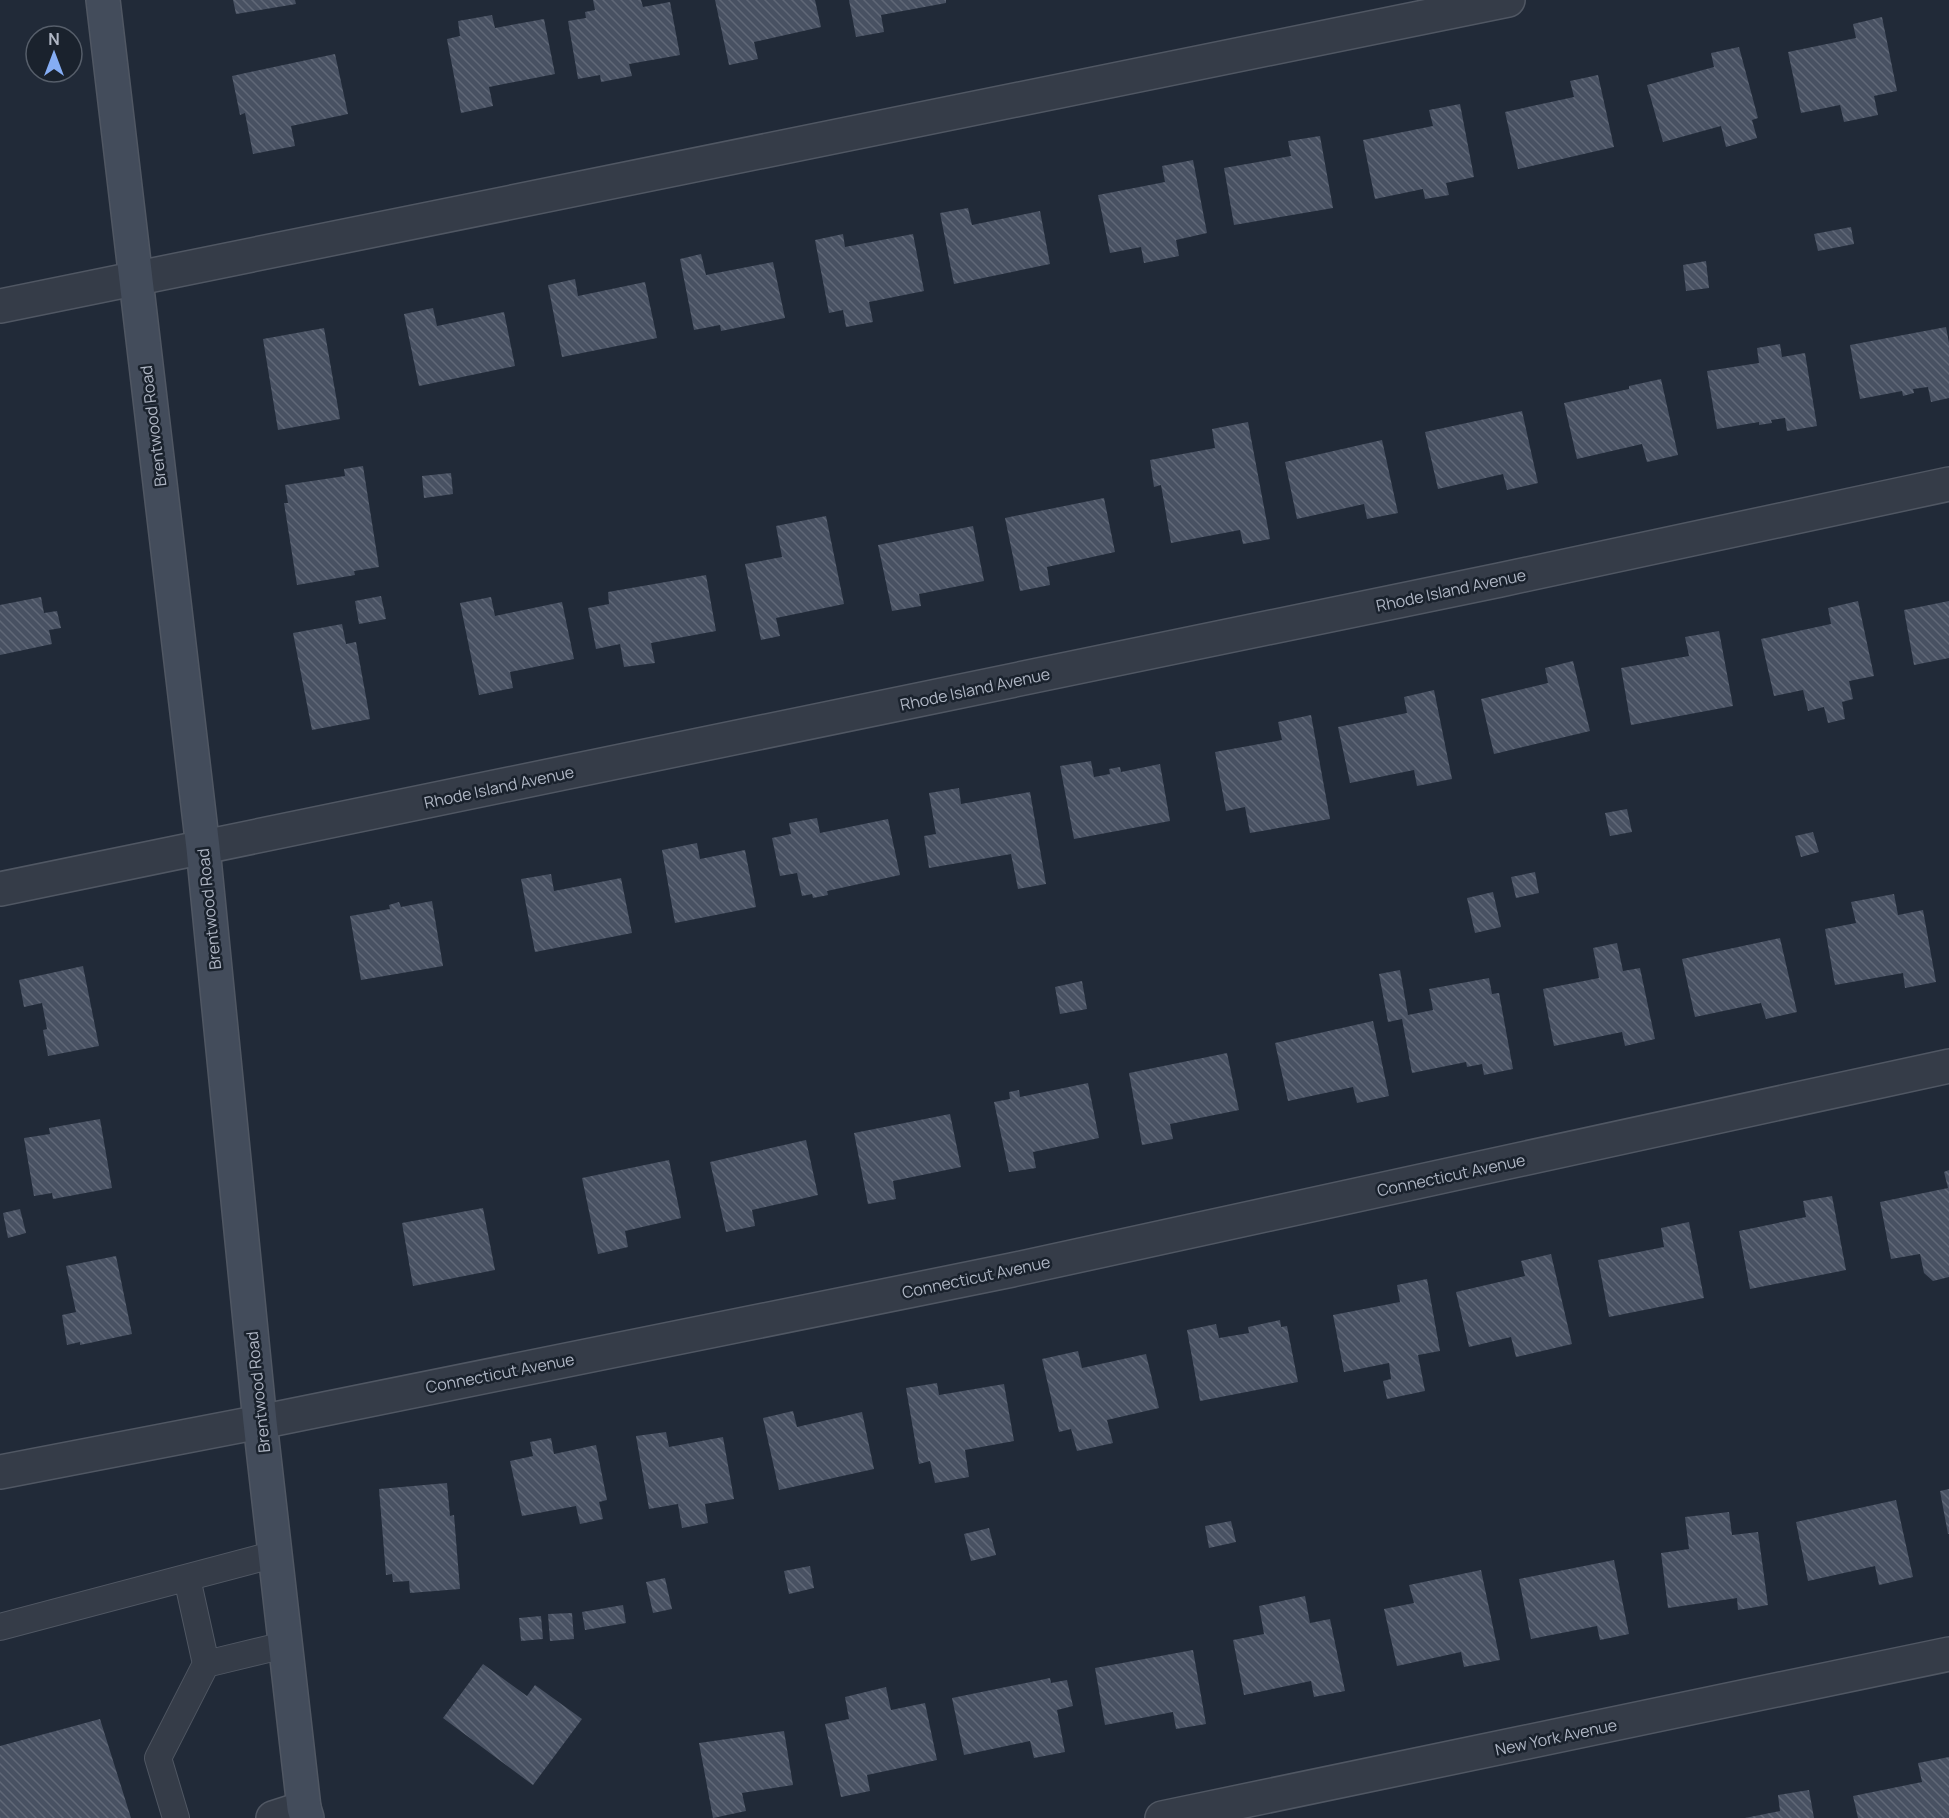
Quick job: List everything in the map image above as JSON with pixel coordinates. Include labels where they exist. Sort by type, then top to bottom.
[{"type":"street","name":"Brentwood Road","points":[[103,0],[203,848],[260,1422],[305,1813]]},
{"type":"street","points":[[0,306],[1508,0]]},
{"type":"street","name":"Rhode Island Avenue","points":[[0,889],[1488,582],[1949,484]]},
{"type":"street","name":"Connecticut Avenue","points":[[0,1472],[260,1422],[1012,1270],[1949,1066]]},
{"type":"street","name":"New York Avenue","points":[[1162,1818],[1949,1654]]},
{"type":"street","points":[[273,1818],[305,1813]]},
{"type":"lane","points":[[0,1627],[276,1554]]},
{"type":"lane","points":[[176,1818],[158,1758],[207,1665],[187,1578]]},
{"type":"lane","points":[[207,1665],[285,1645]]},
{"type":"building","points":[[233,0],[295,0],[296,4],[236,14]]},
{"type":"building","points":[[593,0],[641,0],[643,7],[670,2],[680,55],[629,64],[632,76],[601,82],[600,75],[578,79],[568,21],[586,18],[585,12],[595,10]]},
{"type":"building","points":[[715,0],[815,0],[821,27],[754,42],[758,59],[729,65]]},
{"type":"building","points":[[849,0],[946,0],[946,3],[881,15],[884,32],[856,37]]},
{"type":"building","points":[[492,15],[495,28],[544,19],[555,74],[489,87],[493,106],[461,113],[447,39],[460,36],[458,21]]},
{"type":"building","points":[[1882,17],[1897,91],[1874,96],[1878,115],[1844,122],[1840,105],[1801,113],[1788,52],[1856,38],[1853,24]]},
{"type":"building","points":[[1739,47],[1758,118],[1752,120],[1757,138],[1726,147],[1721,126],[1663,142],[1647,85],[1714,67],[1711,53]]},
{"type":"building","points":[[335,54],[348,114],[291,126],[295,146],[253,154],[245,113],[240,115],[232,76]]},
{"type":"building","points":[[1598,75],[1614,147],[1518,169],[1505,112],[1574,97],[1570,81]]},
{"type":"building","points":[[1460,104],[1474,177],[1446,183],[1449,195],[1425,199],[1423,189],[1375,199],[1363,140],[1433,126],[1429,110]]},
{"type":"building","points":[[1320,136],[1333,208],[1234,225],[1224,168],[1291,156],[1288,141]]},
{"type":"building","points":[[1193,160],[1207,233],[1176,240],[1179,256],[1144,263],[1141,247],[1110,253],[1098,195],[1165,182],[1162,166]]},
{"type":"building","points":[[968,208],[972,225],[1040,211],[1050,264],[954,284],[940,213]]},
{"type":"building","points":[[1851,227],[1854,244],[1818,251],[1814,234]]},
{"type":"building","points":[[843,234],[845,247],[913,234],[924,291],[869,302],[873,322],[846,327],[843,310],[829,313],[815,240]]},
{"type":"building","points":[[701,254],[706,275],[773,262],[785,318],[721,331],[720,325],[694,330],[680,259]]},
{"type":"building","points":[[1706,261],[1709,288],[1686,291],[1683,265]]},
{"type":"building","points":[[575,279],[578,296],[645,282],[657,338],[562,357],[548,285]]},
{"type":"building","points":[[433,308],[437,326],[504,312],[515,366],[419,386],[404,314]]},
{"type":"building","points":[[1946,327],[1949,343],[1949,398],[1931,402],[1928,387],[1913,389],[1914,393],[1903,396],[1902,391],[1860,399],[1850,345]]},
{"type":"building","points":[[324,328],[340,419],[278,430],[263,339]]},
{"type":"building","points":[[1780,344],[1782,357],[1805,353],[1817,426],[1787,431],[1785,418],[1771,420],[1772,423],[1759,425],[1759,422],[1717,429],[1707,371],[1759,363],[1757,348]]},
{"type":"building","points":[[1661,379],[1678,455],[1647,462],[1642,444],[1577,459],[1564,403],[1629,389],[1629,386]]},
{"type":"building","points":[[1522,411],[1538,483],[1507,490],[1503,474],[1438,489],[1425,432]]},
{"type":"building","points":[[1248,422],[1270,539],[1243,544],[1240,530],[1171,543],[1161,485],[1154,487],[1150,460],[1215,448],[1212,429]]},
{"type":"building","points":[[1382,440],[1398,513],[1367,519],[1364,504],[1297,519],[1285,462]]},
{"type":"building","points":[[363,466],[379,567],[354,571],[355,575],[297,585],[284,503],[288,503],[285,485],[345,476],[344,469]]},
{"type":"building","points":[[451,473],[453,494],[424,498],[422,476]]},
{"type":"building","points":[[1104,498],[1115,552],[1047,567],[1050,585],[1020,591],[1005,518]]},
{"type":"building","points":[[826,516],[844,604],[776,618],[780,636],[761,640],[745,564],[782,557],[776,526]]},
{"type":"building","points":[[973,526],[984,581],[919,594],[921,606],[892,611],[878,545]]},
{"type":"building","points":[[706,575],[716,631],[651,643],[655,663],[624,667],[620,644],[596,649],[588,608],[609,604],[608,592]]},
{"type":"building","points":[[381,596],[386,619],[359,624],[355,601]]},
{"type":"building","points":[[41,597],[44,613],[57,611],[61,628],[49,630],[52,644],[0,655],[0,605]]},
{"type":"building","points":[[491,597],[495,616],[562,602],[574,659],[510,672],[513,688],[479,695],[460,603]]},
{"type":"building","points":[[1858,601],[1874,676],[1849,681],[1853,699],[1842,702],[1845,719],[1828,723],[1824,707],[1808,711],[1803,690],[1774,696],[1761,639],[1831,624],[1828,608]]},
{"type":"building","points":[[1949,601],[1949,658],[1914,665],[1904,610]]},
{"type":"building","points":[[342,624],[346,644],[356,642],[370,719],[312,730],[293,633]]},
{"type":"building","points":[[1719,631],[1733,706],[1631,725],[1621,668],[1689,656],[1685,637]]},
{"type":"building","points":[[1573,661],[1590,731],[1494,754],[1481,699],[1548,683],[1545,668]]},
{"type":"building","points":[[1434,690],[1452,779],[1417,786],[1414,770],[1350,783],[1338,727],[1407,713],[1404,697]]},
{"type":"building","points":[[1311,715],[1330,819],[1250,833],[1245,807],[1226,811],[1215,752],[1282,740],[1278,722]]},
{"type":"building","points":[[1091,761],[1094,777],[1110,774],[1109,769],[1120,767],[1121,772],[1160,764],[1170,821],[1074,839],[1060,766]]},
{"type":"building","points":[[959,788],[961,804],[1030,792],[1046,884],[1018,889],[1011,854],[929,868],[924,836],[936,834],[929,793]]},
{"type":"building","points":[[1627,809],[1632,832],[1610,836],[1605,813]]},
{"type":"building","points":[[817,818],[820,833],[888,819],[900,875],[827,891],[828,895],[813,898],[812,894],[802,896],[797,873],[780,876],[772,838],[791,834],[789,823]]},
{"type":"building","points":[[1813,832],[1819,852],[1801,857],[1795,836]]},
{"type":"building","points":[[697,843],[700,859],[745,850],[756,907],[675,923],[662,850]]},
{"type":"building","points":[[1535,872],[1539,893],[1516,898],[1511,877]]},
{"type":"building","points":[[551,874],[554,891],[621,878],[632,933],[535,952],[521,879]]},
{"type":"building","points":[[1493,892],[1501,927],[1475,933],[1467,898]]},
{"type":"building","points":[[1894,894],[1898,915],[1923,910],[1936,982],[1905,988],[1903,973],[1835,985],[1825,929],[1856,923],[1851,902]]},
{"type":"building","points":[[432,901],[443,966],[361,980],[350,916],[390,909],[389,905],[399,902],[401,907]]},
{"type":"building","points":[[1780,938],[1797,1012],[1766,1019],[1761,1003],[1695,1017],[1682,959]]},
{"type":"building","points":[[1617,943],[1623,971],[1640,968],[1655,1039],[1625,1046],[1622,1032],[1554,1046],[1543,989],[1599,978],[1593,948]]},
{"type":"building","points":[[83,966],[99,1046],[48,1056],[43,1030],[47,1029],[42,1003],[24,1007],[19,980]]},
{"type":"building","points":[[1400,970],[1408,1015],[1433,1010],[1429,989],[1489,978],[1492,994],[1499,993],[1513,1069],[1484,1075],[1482,1064],[1467,1067],[1466,1062],[1412,1073],[1402,1019],[1388,1022],[1379,974]]},
{"type":"building","points":[[1082,981],[1087,1009],[1060,1014],[1055,987]]},
{"type":"building","points":[[1373,1021],[1389,1096],[1357,1103],[1353,1087],[1288,1101],[1275,1043]]},
{"type":"building","points":[[1227,1053],[1239,1110],[1170,1124],[1173,1139],[1142,1145],[1129,1073]]},
{"type":"building","points":[[1088,1083],[1099,1138],[1033,1152],[1036,1168],[1009,1172],[994,1102],[1010,1099],[1009,1092],[1019,1090],[1020,1097]]},
{"type":"building","points":[[950,1114],[961,1167],[893,1181],[896,1199],[868,1204],[854,1133]]},
{"type":"building","points":[[100,1119],[112,1188],[53,1199],[52,1193],[34,1196],[24,1138],[50,1134],[49,1128]]},
{"type":"building","points":[[806,1140],[818,1195],[752,1210],[755,1226],[726,1232],[710,1162]]},
{"type":"building","points":[[669,1160],[681,1218],[625,1231],[628,1247],[598,1254],[582,1178]]},
{"type":"building","points":[[1949,1170],[1949,1277],[1933,1281],[1924,1273],[1920,1254],[1891,1259],[1880,1202],[1948,1188],[1944,1172]]},
{"type":"building","points":[[1832,1196],[1846,1270],[1750,1289],[1739,1231],[1806,1217],[1803,1201]]},
{"type":"building","points":[[483,1208],[495,1270],[413,1286],[402,1223]]},
{"type":"building","points":[[20,1209],[26,1233],[8,1238],[3,1213]]},
{"type":"building","points":[[1689,1222],[1704,1298],[1609,1317],[1598,1260],[1664,1247],[1661,1228]]},
{"type":"building","points":[[1551,1254],[1572,1344],[1516,1357],[1511,1337],[1469,1347],[1456,1292],[1525,1276],[1521,1261]]},
{"type":"building","points":[[116,1256],[132,1334],[80,1345],[80,1342],[67,1345],[62,1315],[76,1312],[66,1266]]},
{"type":"building","points":[[1427,1279],[1440,1351],[1418,1355],[1425,1391],[1387,1399],[1383,1381],[1391,1379],[1389,1363],[1344,1372],[1333,1315],[1400,1302],[1397,1285]]},
{"type":"building","points":[[1280,1320],[1281,1327],[1287,1326],[1298,1382],[1200,1401],[1187,1330],[1216,1324],[1219,1338],[1249,1333],[1248,1327]]},
{"type":"building","points":[[1078,1351],[1082,1368],[1146,1354],[1159,1408],[1107,1420],[1113,1443],[1077,1451],[1071,1429],[1059,1432],[1042,1359]]},
{"type":"building","points":[[937,1383],[939,1395],[1004,1384],[1014,1441],[965,1450],[969,1477],[935,1483],[930,1461],[919,1464],[906,1388]]},
{"type":"building","points":[[793,1411],[797,1427],[862,1412],[874,1469],[779,1490],[763,1418]]},
{"type":"building","points":[[666,1432],[669,1447],[723,1437],[734,1499],[705,1504],[708,1523],[682,1528],[678,1504],[649,1509],[636,1436]]},
{"type":"building","points":[[551,1438],[554,1454],[596,1445],[607,1500],[599,1502],[603,1519],[580,1524],[576,1506],[522,1516],[510,1461],[533,1456],[530,1442]]},
{"type":"building","points":[[447,1483],[450,1516],[454,1515],[460,1589],[410,1593],[409,1581],[393,1582],[392,1574],[386,1575],[379,1489]]},
{"type":"building","points":[[1949,1489],[1949,1534],[1948,1534],[1940,1491]]},
{"type":"building","points":[[1896,1500],[1913,1577],[1879,1585],[1875,1566],[1808,1581],[1796,1522]]},
{"type":"building","points":[[1729,1512],[1732,1535],[1758,1532],[1768,1605],[1738,1610],[1737,1598],[1668,1608],[1661,1553],[1689,1549],[1685,1517]]},
{"type":"building","points":[[1231,1521],[1236,1542],[1209,1548],[1205,1526]]},
{"type":"building","points":[[989,1528],[996,1555],[971,1561],[964,1534]]},
{"type":"building","points":[[1614,1560],[1629,1634],[1600,1640],[1597,1626],[1531,1639],[1519,1579]]},
{"type":"building","points":[[810,1566],[814,1588],[789,1594],[784,1571]]},
{"type":"building","points":[[1481,1570],[1500,1660],[1464,1667],[1461,1652],[1397,1666],[1384,1609],[1414,1603],[1409,1585]]},
{"type":"building","points":[[665,1578],[672,1609],[653,1613],[646,1582]]},
{"type":"building","points":[[1305,1596],[1310,1623],[1330,1619],[1345,1691],[1314,1697],[1311,1681],[1244,1695],[1233,1640],[1264,1634],[1259,1606]]},
{"type":"building","points":[[623,1605],[626,1623],[585,1630],[582,1612]]},
{"type":"building","points":[[572,1613],[574,1639],[550,1641],[548,1614]]},
{"type":"building","points":[[541,1616],[543,1639],[521,1641],[519,1618]]},
{"type":"building","points":[[1193,1650],[1206,1724],[1176,1729],[1173,1712],[1105,1725],[1095,1668]]},
{"type":"building","points":[[483,1664],[527,1696],[535,1685],[582,1719],[533,1785],[443,1718]]},
{"type":"building","points":[[1050,1678],[1051,1683],[1067,1680],[1073,1706],[1057,1710],[1065,1752],[1034,1758],[1030,1741],[964,1755],[952,1698]]},
{"type":"building","points":[[886,1687],[891,1710],[925,1703],[937,1760],[867,1775],[870,1791],[841,1797],[825,1724],[849,1719],[845,1697]]},
{"type":"building","points":[[100,1719],[131,1818],[0,1818],[0,1746]]},
{"type":"building","points":[[784,1731],[793,1785],[742,1793],[746,1811],[713,1818],[699,1743]]},
{"type":"building","points":[[1949,1757],[1949,1818],[1858,1818],[1853,1796],[1922,1782],[1918,1763]]},
{"type":"building","points":[[1809,1790],[1814,1818],[1745,1818],[1780,1811],[1778,1795]]}]
